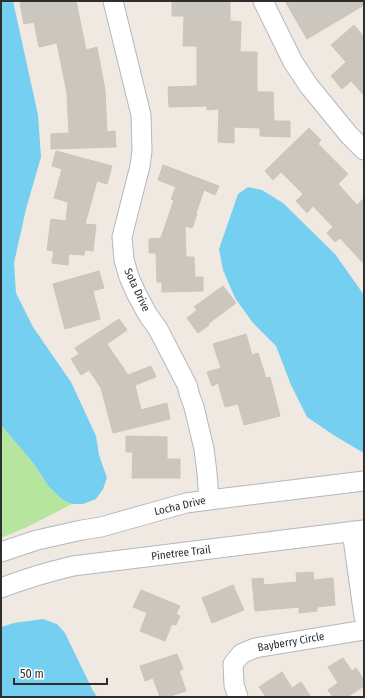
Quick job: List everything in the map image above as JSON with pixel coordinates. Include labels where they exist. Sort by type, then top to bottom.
[{"type":"street","name":"Sota Drive","points":[[113,1],[141,115],[142,151],[140,166],[122,237],[124,260],[136,293],[148,315],[158,329],[187,385],[204,449],[209,500]]},
{"type":"street","points":[[263,1],[293,62],[309,86],[349,135],[364,150]]},
{"type":"street","name":"Locha Drive","points":[[1,552],[37,540],[101,527],[186,503],[364,480]]},
{"type":"street","points":[[358,530],[364,617]]},
{"type":"street","name":"Pinetree Trail","points":[[1,588],[73,566],[358,530]]},
{"type":"street","name":"Bayberry Circle","points":[[238,697],[234,685],[232,664],[241,654],[255,648],[364,630]]},
{"type":"green space","points":[[1,425],[34,464],[49,487],[63,500],[72,504],[27,527],[1,538]]},
{"type":"water","points":[[1,1],[13,1],[38,115],[41,157],[26,209],[14,263],[16,293],[33,327],[71,382],[96,436],[99,455],[107,478],[103,489],[96,499],[83,504],[72,504],[63,500],[49,487],[34,464],[1,425]]},
{"type":"water","points":[[248,187],[262,190],[283,203],[335,254],[364,295],[364,452],[335,436],[307,417],[291,385],[276,346],[253,323],[235,298],[223,270],[219,249],[238,194]]},
{"type":"water","points":[[43,619],[57,624],[65,633],[97,697],[1,697],[1,627],[14,623]]},
{"type":"building","points":[[31,1],[76,1],[86,50],[97,47],[105,90],[107,132],[115,131],[116,147],[51,149],[51,134],[69,133],[67,93],[57,43],[39,47],[34,22],[24,24],[20,3]]},
{"type":"building","points":[[172,1],[230,1],[230,21],[241,22],[240,52],[257,52],[257,92],[273,92],[274,121],[290,121],[290,137],[260,136],[260,128],[234,127],[234,143],[218,142],[219,109],[207,110],[207,106],[169,107],[168,87],[197,86],[197,46],[183,46],[184,16],[172,16]]},
{"type":"building","points":[[285,1],[364,1],[364,5],[307,39]]},
{"type":"building","points":[[354,25],[364,37],[364,95],[351,81],[342,89],[331,76],[346,62],[331,45]]},
{"type":"building","points":[[309,128],[321,140],[318,144],[348,174],[338,184],[357,205],[364,198],[364,264],[340,238],[335,242],[327,233],[333,227],[313,206],[307,213],[296,201],[303,194],[281,172],[273,180],[265,171]]},
{"type":"building","points":[[56,151],[112,166],[107,184],[97,181],[85,224],[96,225],[93,251],[85,250],[84,255],[69,254],[68,265],[52,263],[54,251],[47,250],[51,219],[66,221],[68,202],[54,198],[62,169],[52,166]]},
{"type":"building","points":[[163,165],[219,186],[215,195],[204,190],[192,228],[185,226],[186,257],[194,257],[195,277],[203,277],[203,291],[162,292],[162,282],[157,282],[156,253],[149,253],[149,239],[161,238],[174,200],[171,199],[176,187],[158,180]]},
{"type":"building","points":[[99,271],[104,288],[93,291],[100,319],[65,329],[53,284]]},
{"type":"building","points":[[223,286],[236,303],[198,333],[187,318],[197,310],[194,307]]},
{"type":"building","points":[[119,319],[127,330],[107,344],[128,375],[151,366],[156,377],[135,385],[141,410],[167,403],[170,419],[113,433],[101,388],[89,370],[81,375],[71,359],[79,354],[75,348]]},
{"type":"building","points":[[246,334],[252,355],[258,353],[266,378],[270,377],[280,416],[244,425],[238,404],[225,407],[218,383],[212,386],[207,372],[221,368],[213,344]]},
{"type":"building","points":[[126,436],[167,437],[167,459],[180,459],[180,478],[132,478],[133,452],[126,452]]},
{"type":"building","points":[[313,572],[314,580],[333,578],[335,605],[317,607],[317,611],[299,613],[299,607],[255,611],[252,579],[263,578],[264,585],[297,582],[296,573]]},
{"type":"building","points":[[233,585],[244,610],[212,623],[202,598]]},
{"type":"building","points":[[141,590],[180,606],[176,614],[180,616],[176,625],[172,624],[165,641],[140,631],[147,613],[133,607]]},
{"type":"building","points":[[177,654],[183,669],[179,671],[186,691],[167,697],[160,697],[153,678],[145,681],[140,666]]},
{"type":"building","points":[[343,658],[352,671],[356,668],[364,680],[364,686],[347,697],[333,697],[328,690],[338,683],[328,667]]},
{"type":"building","points":[[282,672],[292,688],[301,682],[311,697],[266,697],[259,687]]}]
